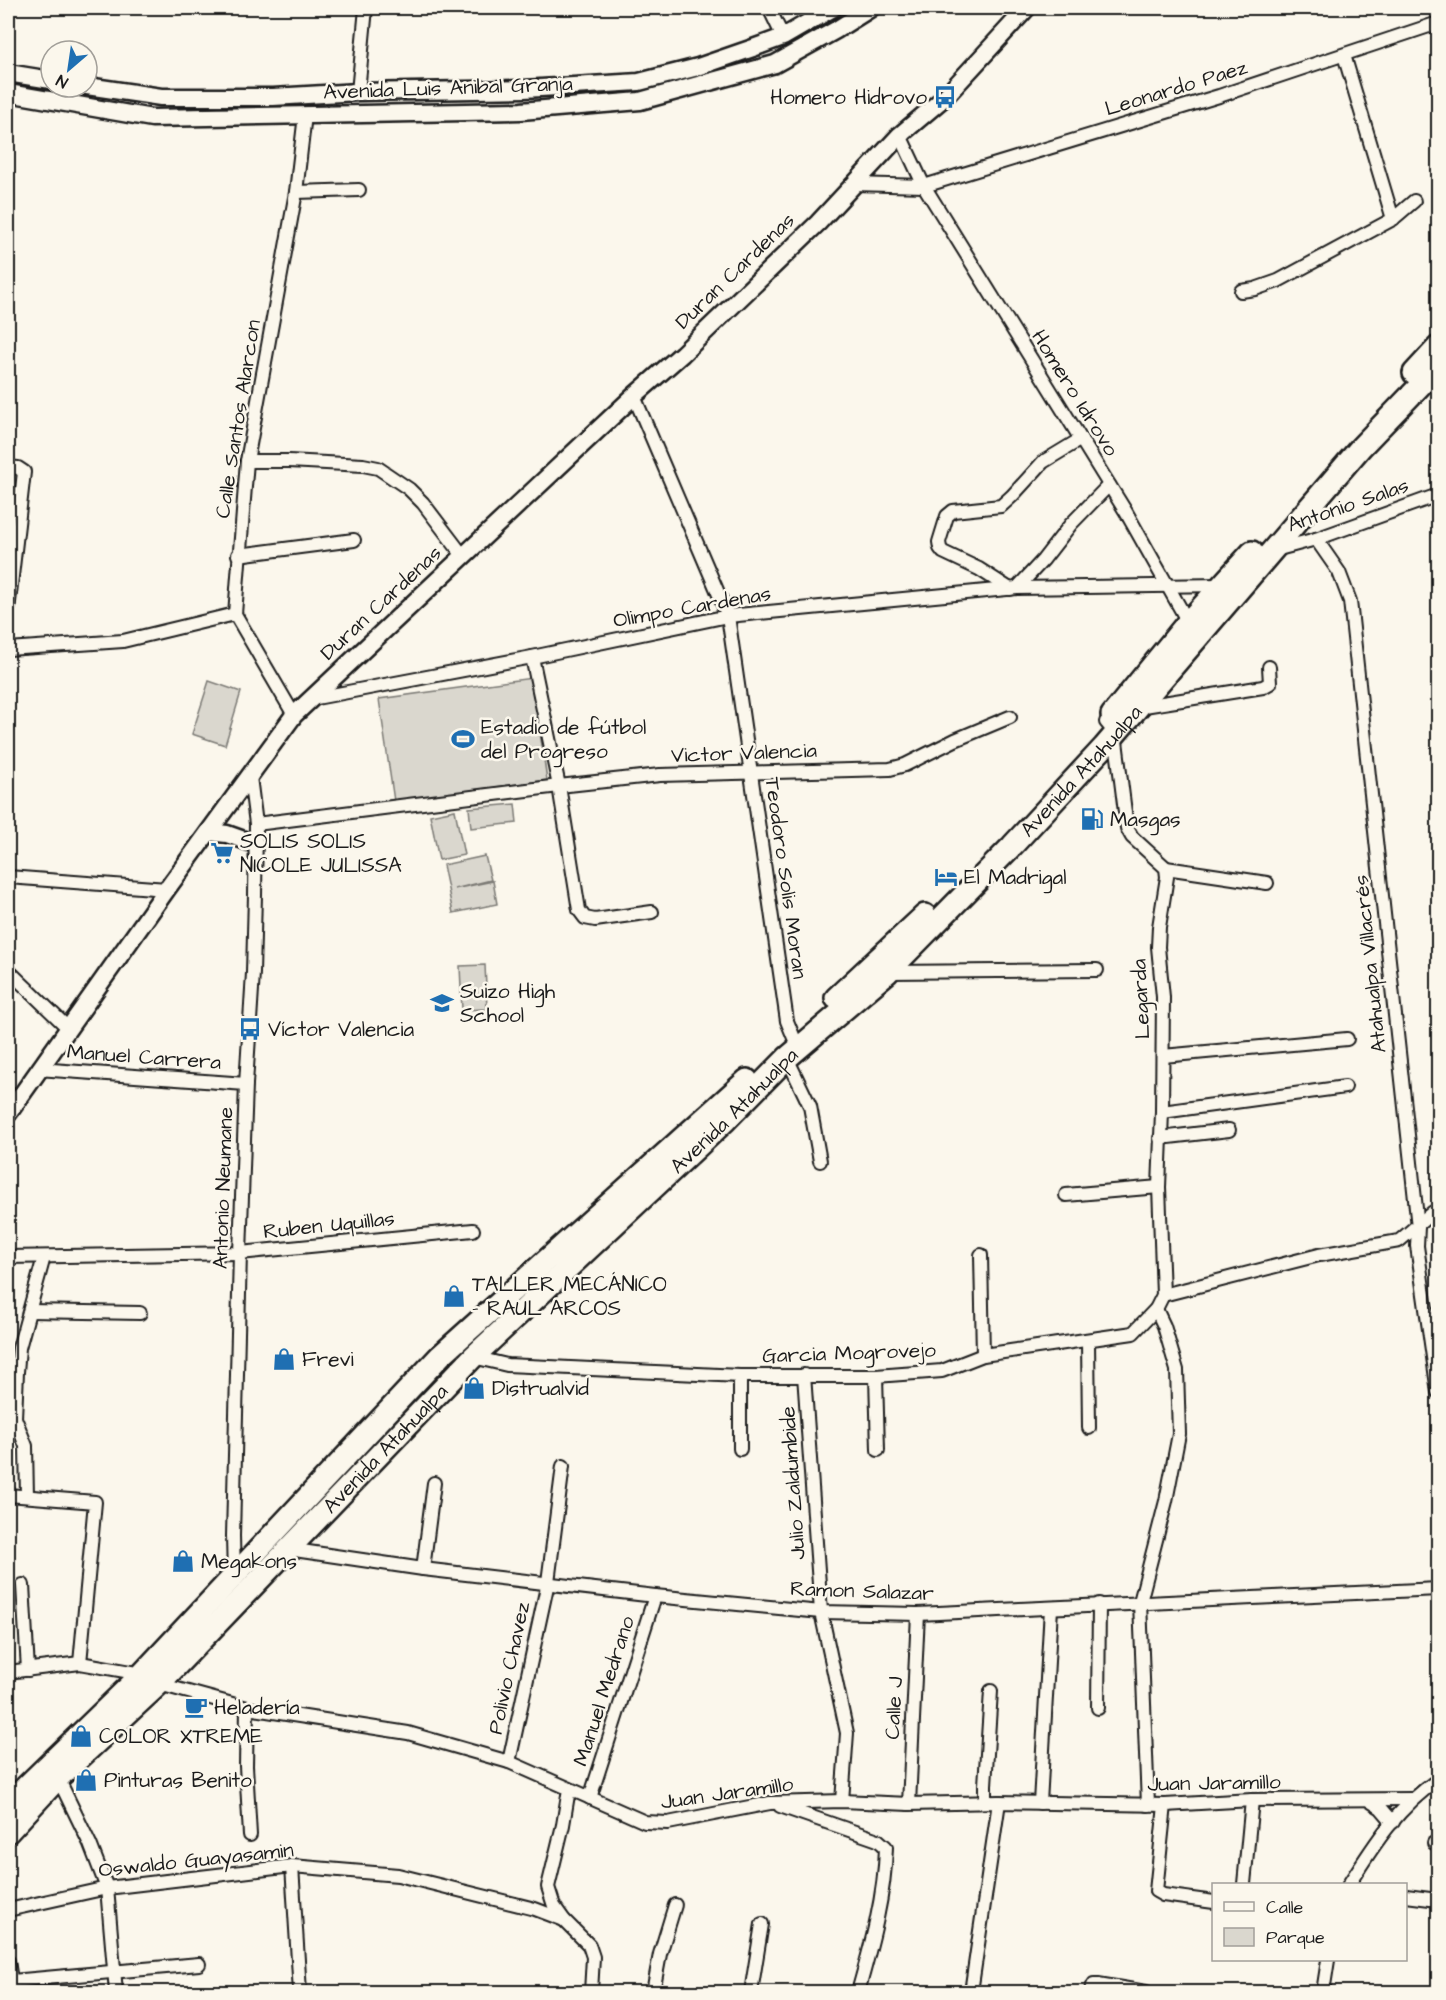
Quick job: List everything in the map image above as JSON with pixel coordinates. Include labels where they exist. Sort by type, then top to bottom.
[{"type":"highway","name":"Avenida Atahualpa","points":[[8,1804],[236,1602],[473,1357],[726,1119],[790,1048],[888,972],[1028,830],[1111,728],[1188,622],[1438,347]]},
{"type":"highway","name":"Avenida Atahualpa","points":[[8,1832],[150,1679],[234,1575],[440,1356],[790,1048],[1005,840],[1111,728],[1137,708],[1361,447],[1438,367]]},
{"type":"main road","name":"Avenida Luis Anibal Granja","points":[[8,93],[152,118],[521,111],[640,101],[775,64],[871,8]]},
{"type":"main road","name":"Duran Cardenas","points":[[8,1114],[167,889],[294,715],[634,396],[682,354],[818,222],[900,135],[945,97],[1027,8]]},
{"type":"main road","name":"Avenida Luis Anibal Granja","points":[[99,88],[161,97],[273,97],[358,92],[524,89],[639,82],[698,67],[783,37],[823,10]]},
{"type":"main road","points":[[8,73],[39,79]]},
{"type":"main road","points":[[209,832],[227,834],[255,844]]},
{"type":"street","points":[[358,92],[366,8]]},
{"type":"street","points":[[769,8],[783,37]]},
{"type":"street","name":"Leonardo Paez","points":[[924,186],[1219,96],[1438,23]]},
{"type":"street","points":[[1344,55],[1393,219]]},
{"type":"street","name":"Calle Santos Alarcon","points":[[235,614],[247,461],[296,192],[305,115]]},
{"type":"street","name":"Homero Idrovo","points":[[900,135],[924,186],[1109,485],[1188,622]]},
{"type":"street","points":[[854,184],[924,186]]},
{"type":"street","points":[[296,192],[359,190]]},
{"type":"street","points":[[1240,291],[1255,289],[1278,280],[1393,219],[1414,201]]},
{"type":"street","name":"Teodoro Solis Moran","points":[[634,396],[728,615],[788,1021],[790,1048],[810,1106],[820,1161]]},
{"type":"street","points":[[1081,439],[1044,462],[1000,506],[953,511],[947,516],[939,542],[940,548],[943,552],[1013,588],[1043,560],[1071,524],[1109,485]]},
{"type":"street","points":[[247,461],[310,462],[378,468],[408,489],[423,503],[464,557]]},
{"type":"street","points":[[8,467],[18,468],[24,472],[8,611]]},
{"type":"street","name":"Antonio Salas","points":[[1270,552],[1316,539],[1438,495]]},
{"type":"street","name":"Atahualpa Villacrés","points":[[1316,539],[1339,572],[1350,601],[1418,1227],[1418,1246],[1435,1332],[1438,1392]]},
{"type":"street","points":[[238,555],[354,540]]},
{"type":"street","name":"Olimpo Cardenas","points":[[311,700],[532,657],[728,615],[1013,588],[1222,585]]},
{"type":"street","points":[[8,649],[123,641],[235,614],[294,715]]},
{"type":"street","points":[[532,657],[559,786],[579,910],[585,918],[595,920],[652,912]]},
{"type":"street","points":[[1137,708],[1263,687],[1270,682],[1269,666]]},
{"type":"street","name":"Victor Valencia","points":[[256,824],[660,775],[890,769],[905,765],[1010,717]]},
{"type":"street","points":[[1111,728],[1127,828],[1132,837],[1166,868],[1267,883]]},
{"type":"street","name":"Antonio Neumane","points":[[236,1602],[232,1536],[246,1084],[253,973],[256,824],[250,777]]},
{"type":"street","name":"Legarda","points":[[1163,1295],[1160,1138],[1163,997],[1158,947],[1167,877],[1166,868]]},
{"type":"street","points":[[8,877],[167,889]]},
{"type":"street","points":[[8,970],[69,1029]]},
{"type":"street","points":[[888,972],[1096,970]]},
{"type":"street","points":[[1163,1056],[1347,1039]]},
{"type":"street","name":"Manuel Carrera","points":[[38,1070],[246,1084]]},
{"type":"street","points":[[1162,1112],[1345,1087]]},
{"type":"street","points":[[1160,1138],[1228,1130]]},
{"type":"street","points":[[1066,1195],[1160,1187]]},
{"type":"street","points":[[1163,1295],[1319,1255],[1399,1241],[1438,1210]]},
{"type":"street","name":"Ruben Uquillas","points":[[8,1257],[240,1253],[473,1230]]},
{"type":"street","points":[[981,1255],[982,1355]]},
{"type":"street","points":[[8,1257],[8,1266]]},
{"type":"street","points":[[27,1496],[26,1446],[15,1418],[19,1348],[44,1257]]},
{"type":"street","name":"Garcia Mogrovejo","points":[[473,1357],[507,1365],[740,1376],[876,1376],[942,1371],[982,1355],[1012,1349],[1133,1334],[1156,1309],[1163,1295]]},
{"type":"street","points":[[1148,1804],[1140,1602],[1166,1501],[1179,1434],[1177,1370],[1164,1326],[1156,1309]]},
{"type":"street","points":[[30,1311],[140,1313]]},
{"type":"street","points":[[1088,1341],[1089,1428]]},
{"type":"street","name":"Julio Zaldumbide","points":[[804,1375],[821,1612],[847,1733],[842,1801]]},
{"type":"street","points":[[740,1376],[740,1449]]},
{"type":"street","points":[[876,1376],[878,1450]]},
{"type":"street","name":"Polivio Chavez","points":[[509,1762],[548,1582],[563,1466]]},
{"type":"street","points":[[423,1569],[434,1483]]},
{"type":"street","points":[[8,1495],[95,1502],[80,1663]]},
{"type":"street","name":"Ramon Salazar","points":[[288,1549],[423,1569],[655,1596],[821,1612],[918,1614],[1438,1589]]},
{"type":"street","points":[[23,1585],[28,1670]]},
{"type":"street","name":"Manuel Medrano","points":[[590,1798],[655,1596]]},
{"type":"street","points":[[1098,1708],[1099,1604]]},
{"type":"street","points":[[1041,1803],[1051,1608]]},
{"type":"street","name":"Calle J","points":[[909,1804],[918,1614]]},
{"type":"street","name":"Juan Jaramillo","points":[[8,1672],[80,1663],[150,1679],[247,1708],[408,1733],[509,1762],[645,1822],[668,1823],[770,1803],[842,1801],[909,1804],[999,1802],[1164,1805],[1252,1800],[1413,1799]]},
{"type":"street","points":[[986,1802],[991,1691]]},
{"type":"street","points":[[247,1708],[246,1766],[250,1836]]},
{"type":"street","points":[[58,1778],[90,1844],[107,1888],[116,1992]]},
{"type":"street","points":[[1350,1883],[1372,1846],[1413,1799],[1438,1780]]},
{"type":"street","points":[[569,1789],[548,1887],[554,1906],[564,1920],[589,1945],[593,1958],[591,1992]]},
{"type":"street","points":[[1244,1883],[1252,1800]]},
{"type":"street","points":[[1369,1801],[1381,1808],[1393,1822]]},
{"type":"street","points":[[971,1992],[999,1802]]},
{"type":"street","points":[[770,1803],[878,1840],[886,1847],[885,1872],[858,1992]]},
{"type":"street","points":[[1164,1805],[1156,1892],[1212,1902]]},
{"type":"street","points":[[292,1866],[300,1992]]},
{"type":"street","name":"Oswaldo Guayasamin","points":[[8,1910],[107,1888],[292,1866],[398,1875],[535,1910],[564,1920]]},
{"type":"street","points":[[1407,1896],[1438,1900]]},
{"type":"street","points":[[653,1992],[660,1954],[675,1905]]},
{"type":"street","points":[[751,1992],[762,1924]]},
{"type":"street","points":[[8,1961],[12,1987],[113,1972],[199,1964]]},
{"type":"street","points":[[1323,1992],[1328,1961]]},
{"type":"street","points":[[1090,1992],[1094,1984],[1098,1984],[1146,1992]]},
{"type":"green space","name":"Estadio de fútbol del Progreso","points":[[532,678],[547,780],[394,801],[379,699]]},
{"type":"green space","points":[[209,681],[241,692],[225,745],[192,734]]},
{"type":"green space","points":[[515,804],[517,823],[471,828],[469,808]]},
{"type":"green space","points":[[455,810],[464,855],[439,860],[430,815]]},
{"type":"green space","points":[[485,856],[491,880],[454,889],[493,881],[497,904],[453,913],[443,865]]},
{"type":"green space","points":[[485,965],[487,1009],[462,1010],[460,966]]},
{"type":"place","name":"Homero Hidrovo","points":[[945,97]]},
{"type":"place","name":"Estadio de fútbol del Progreso","points":[[463,739]]},
{"type":"place","name":"Masgas","points":[[1092,819]]},
{"type":"place","name":"SOLIS SOLIS NICOLE JULISSA","points":[[222,853]]},
{"type":"place","name":"El Madrigal","points":[[946,877]]},
{"type":"place","name":"Suizo High School","points":[[442,1003]]},
{"type":"place","name":"Víctor Valencia","points":[[250,1029]]},
{"type":"place","name":"TALLER MECÁNICO - RAUL ARCOS","points":[[454,1296]]},
{"type":"place","name":"Frevi","points":[[284,1359]]},
{"type":"place","name":"Distrualvid","points":[[474,1388]]},
{"type":"place","name":"Megakons","points":[[183,1561]]},
{"type":"place","name":"Heladería","points":[[196,1707]]},
{"type":"place","name":"COLOR XTREME","points":[[81,1736]]},
{"type":"place","name":"Pinturas Benito","points":[[86,1780]]}]
